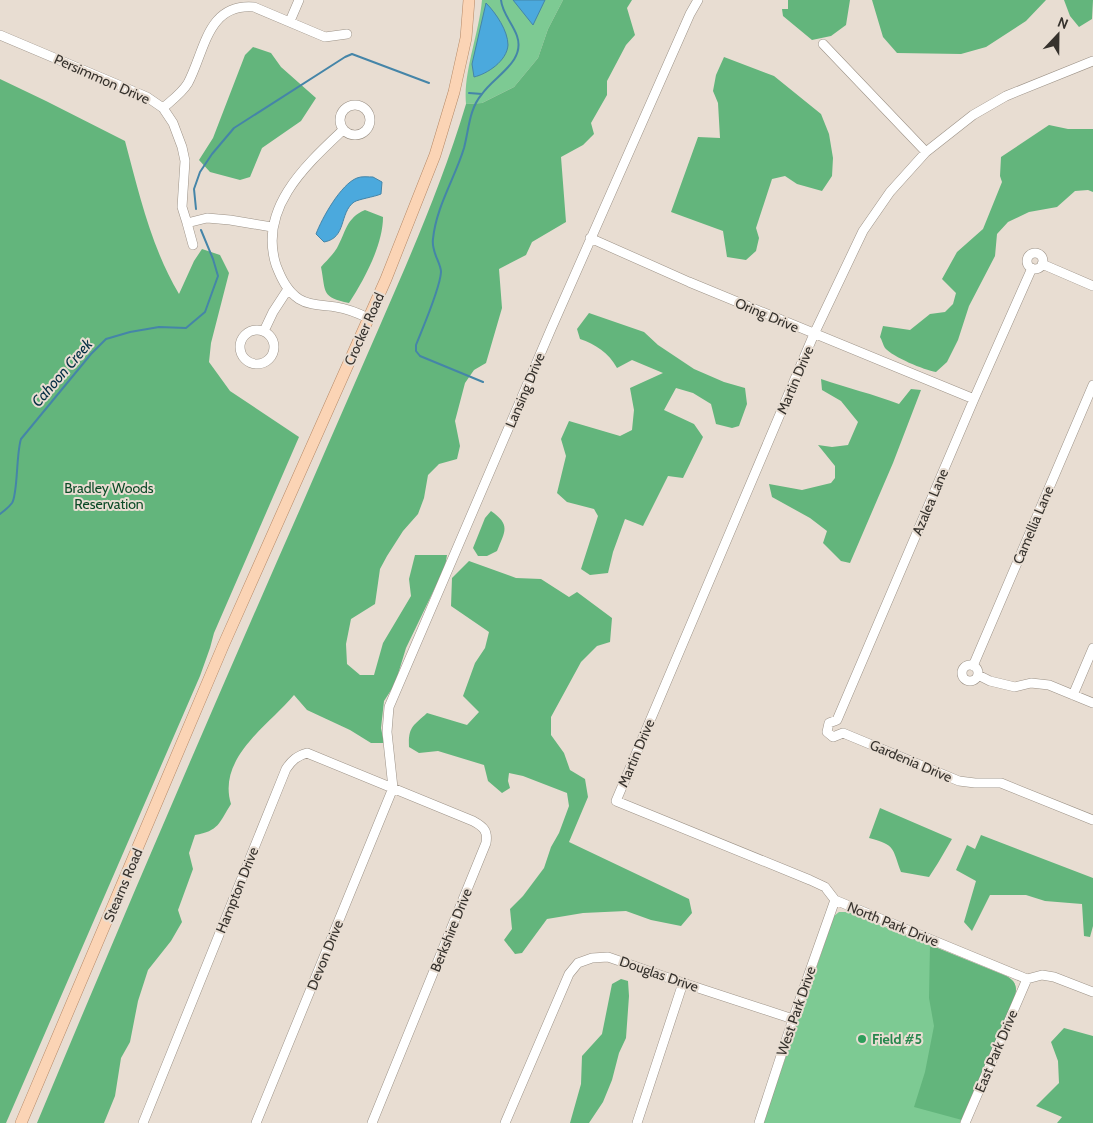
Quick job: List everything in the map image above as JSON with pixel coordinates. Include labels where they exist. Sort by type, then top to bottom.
[{"type":"main road","name":"Crocker Road","points":[[223,646],[386,279],[435,155],[454,92],[466,38],[470,0]]},
{"type":"main road","name":"Stearns Road","points":[[21,1123],[223,646]]},
{"type":"street","points":[[290,21],[299,0]]},
{"type":"street","name":"Lansing Drive","points":[[393,788],[387,732],[389,707],[590,238],[698,0]]},
{"type":"street","points":[[163,108],[178,96],[187,84],[210,29],[228,11],[243,6],[254,7],[325,36],[347,34]]},
{"type":"street","name":"Persimmon Drive","points":[[0,35],[147,97],[163,108],[173,123],[182,147],[185,161],[182,207],[194,245]]},
{"type":"street","points":[[822,44],[926,152]]},
{"type":"street","name":"Martin Drive","points":[[616,801],[814,334],[862,231],[890,192],[926,152],[973,115],[1006,96],[1093,62]]},
{"type":"street","points":[[343,130],[309,161],[284,197],[275,215],[272,228],[274,258],[280,277],[300,299],[313,304],[350,310],[368,318]]},
{"type":"street","points":[[187,223],[206,218],[230,220],[272,228]]},
{"type":"street","name":"Oring Drive","points":[[590,238],[814,334],[974,399]]},
{"type":"street","points":[[1032,254],[1039,254],[1042,264],[1032,268],[1028,264],[1027,259],[1032,254]]},
{"type":"street","points":[[1042,264],[1093,286]]},
{"type":"street","name":"Azalea Lane","points":[[827,732],[829,723],[837,720],[1032,268]]},
{"type":"street","points":[[264,331],[288,288]]},
{"type":"street","name":"Camellia Lane","points":[[973,666],[1093,385]]},
{"type":"street","points":[[1073,695],[1093,648]]},
{"type":"street","points":[[973,666],[977,668],[978,675],[975,679],[970,680],[963,676],[963,671],[965,667],[973,666]]},
{"type":"street","points":[[978,675],[990,681],[1015,687],[1031,683],[1049,686],[1093,703]]},
{"type":"street","points":[[837,720],[842,727],[843,733]]},
{"type":"street","name":"Gardenia Drive","points":[[827,732],[833,737],[843,733],[952,779],[975,783],[1001,783],[1093,820]]},
{"type":"street","name":"Hampton Drive","points":[[143,1123],[291,761],[297,756],[307,753],[393,788]]},
{"type":"street","name":"Devon Drive","points":[[256,1123],[393,788]]},
{"type":"street","name":"Berkshire Drive","points":[[372,1123],[488,835],[482,826],[473,821],[393,788]]},
{"type":"street","name":"North Park Drive","points":[[616,801],[810,880],[825,887],[835,900],[1027,979],[1042,975],[1054,977],[1093,992]]},
{"type":"street","name":"West Park Drive","points":[[759,1123],[792,1019],[835,900]]},
{"type":"street","name":"Douglas Drive","points":[[505,1123],[570,974],[578,963],[592,958],[608,957],[683,984],[792,1019]]},
{"type":"street","name":"East Park Drive","points":[[965,1123],[1027,979]]},
{"type":"street","points":[[637,1123],[683,984]]},
{"type":"green space","points":[[482,0],[563,0],[548,29],[538,58],[514,87],[482,103],[466,104],[469,66]]},
{"type":"green space","points":[[563,0],[632,0],[627,8],[635,35],[626,45],[607,81],[607,95],[591,123],[594,134],[583,145],[561,157],[566,222],[532,242],[526,255],[499,269],[502,308],[486,363],[474,370],[465,383],[455,421],[460,446],[457,459],[439,464],[428,475],[424,498],[418,514],[403,531],[380,569],[375,604],[351,619],[346,644],[347,664],[360,675],[374,675],[383,643],[411,596],[409,579],[415,555],[447,555],[445,567],[406,648],[395,684],[384,701],[381,728],[384,743],[371,743],[350,730],[307,710],[294,695],[259,731],[238,757],[231,772],[229,787],[231,804],[224,816],[214,828],[195,835],[189,853],[193,869],[178,910],[182,922],[171,941],[148,970],[138,1001],[130,1042],[121,1058],[115,1096],[104,1123],[37,1123],[169,811],[413,250],[445,167],[466,104],[482,103],[514,87],[538,58],[548,29]]},
{"type":"green space","points":[[788,0],[850,0],[846,25],[831,36],[812,40],[783,16],[782,9],[788,9]]},
{"type":"green space","points":[[872,0],[1046,0],[1026,21],[986,47],[961,54],[897,53],[883,37]]},
{"type":"green space","points":[[1064,0],[1093,0],[1092,19],[1079,27],[1070,16]]},
{"type":"green space","points":[[253,47],[271,53],[281,67],[316,98],[301,121],[262,148],[250,177],[240,180],[210,172],[199,160],[213,138],[245,55]]},
{"type":"green space","points":[[724,57],[774,76],[821,114],[829,134],[833,158],[832,176],[822,191],[797,184],[785,176],[772,179],[756,228],[759,238],[756,251],[746,260],[727,257],[723,231],[671,212],[698,137],[720,138],[718,103],[713,91],[716,75]]},
{"type":"green space","name":"Bradley Woods Reservation","points":[[0,79],[125,141],[153,239],[179,294],[194,261],[202,249],[220,255],[229,273],[211,343],[209,362],[230,391],[299,437],[214,633],[200,676],[6,1123],[0,1123]]},
{"type":"green space","points":[[1049,125],[1068,129],[1093,129],[1093,192],[1088,190],[1075,191],[1057,207],[1029,212],[1008,222],[997,234],[995,256],[969,306],[958,340],[947,362],[936,372],[909,363],[889,352],[880,337],[883,326],[910,330],[930,314],[945,312],[953,304],[956,293],[942,279],[957,252],[983,229],[1002,182],[1000,176],[1001,157]]},
{"type":"green space","points":[[365,210],[383,217],[380,239],[372,262],[349,303],[340,301],[329,296],[326,292],[321,267],[335,251],[350,221]]},
{"type":"green space","points":[[589,313],[644,332],[658,345],[694,369],[724,382],[745,388],[747,404],[739,426],[732,428],[716,424],[711,404],[693,393],[676,388],[664,410],[694,424],[703,437],[683,478],[668,476],[643,526],[625,519],[613,552],[608,573],[590,575],[581,569],[598,516],[594,509],[567,502],[557,493],[566,456],[561,439],[569,421],[620,436],[632,430],[634,410],[630,388],[663,373],[632,360],[617,368],[601,350],[580,339],[577,329]]},
{"type":"green space","points":[[821,379],[899,404],[911,389],[921,390],[893,463],[850,563],[841,561],[823,543],[827,531],[810,518],[772,497],[769,484],[802,490],[831,483],[835,478],[835,466],[818,445],[832,447],[848,445],[858,422],[841,401],[822,390]]},
{"type":"green space","points":[[491,511],[502,520],[504,533],[497,551],[487,556],[478,556],[473,548],[485,518]]},
{"type":"green space","points":[[469,561],[516,578],[541,579],[569,597],[577,592],[612,618],[610,642],[597,646],[581,662],[551,717],[551,735],[564,753],[570,770],[585,779],[588,797],[569,842],[689,899],[692,913],[681,926],[651,920],[626,911],[583,913],[547,919],[522,953],[515,954],[504,940],[512,929],[510,909],[523,896],[544,868],[569,806],[567,793],[523,776],[509,773],[508,781],[510,788],[502,793],[488,781],[484,765],[438,751],[419,753],[409,747],[409,735],[412,727],[427,713],[467,725],[479,712],[463,696],[475,663],[485,648],[489,632],[451,606],[452,578]]},
{"type":"green space","points":[[880,808],[952,839],[929,877],[901,872],[892,849],[884,843],[869,838]]},
{"type":"green space","points":[[981,835],[1093,878],[1093,926],[1090,937],[1084,936],[1082,904],[1045,901],[1026,895],[990,895],[972,931],[964,922],[976,881],[956,870],[967,845],[975,849]]},
{"type":"green space","points":[[839,912],[848,912],[1006,976],[1014,983],[1016,991],[1014,998],[961,1123],[763,1123],[834,916]]},
{"type":"green space","points":[[930,945],[1006,976],[1012,980],[1016,988],[1014,998],[962,1120],[914,1107],[925,1072],[934,1026],[929,998]]},
{"type":"green space","points":[[621,979],[628,981],[629,996],[626,1038],[619,1053],[612,1080],[603,1102],[589,1123],[570,1123],[581,1084],[582,1056],[602,1034],[612,984]]},
{"type":"green space","points":[[1064,1028],[1093,1036],[1093,1123],[1057,1123],[1062,1117],[1036,1106],[1059,1083],[1058,1061],[1051,1042]]},
{"type":"water","points":[[513,0],[545,0],[533,25]]},
{"type":"water","points":[[486,3],[501,22],[508,45],[507,51],[496,66],[474,77],[472,64]]},
{"type":"water","points":[[373,177],[382,182],[381,194],[354,202],[346,212],[336,236],[324,242],[316,234],[327,211],[339,194],[351,181],[357,178]]},
{"type":"waterway","name":"Cahoon Creek","points":[[469,93],[482,94],[507,68],[517,54],[519,45],[517,36],[503,9],[501,0]]},
{"type":"waterway","name":"Cahoon Creek","points":[[196,209],[194,189],[200,172],[212,154],[234,128],[345,57],[352,54],[429,83]]},
{"type":"waterway","points":[[482,94],[474,106],[464,148],[438,215],[433,244],[441,269],[440,279],[416,345],[416,351],[420,356],[483,382]]},
{"type":"waterway","name":"Cahoon Creek","points":[[0,514],[12,503],[14,498],[21,439],[91,354],[106,339],[130,332],[159,327],[186,328],[205,312],[218,276],[201,230]]},
{"type":"place","name":"Field #5","points":[[862,1039]]}]
